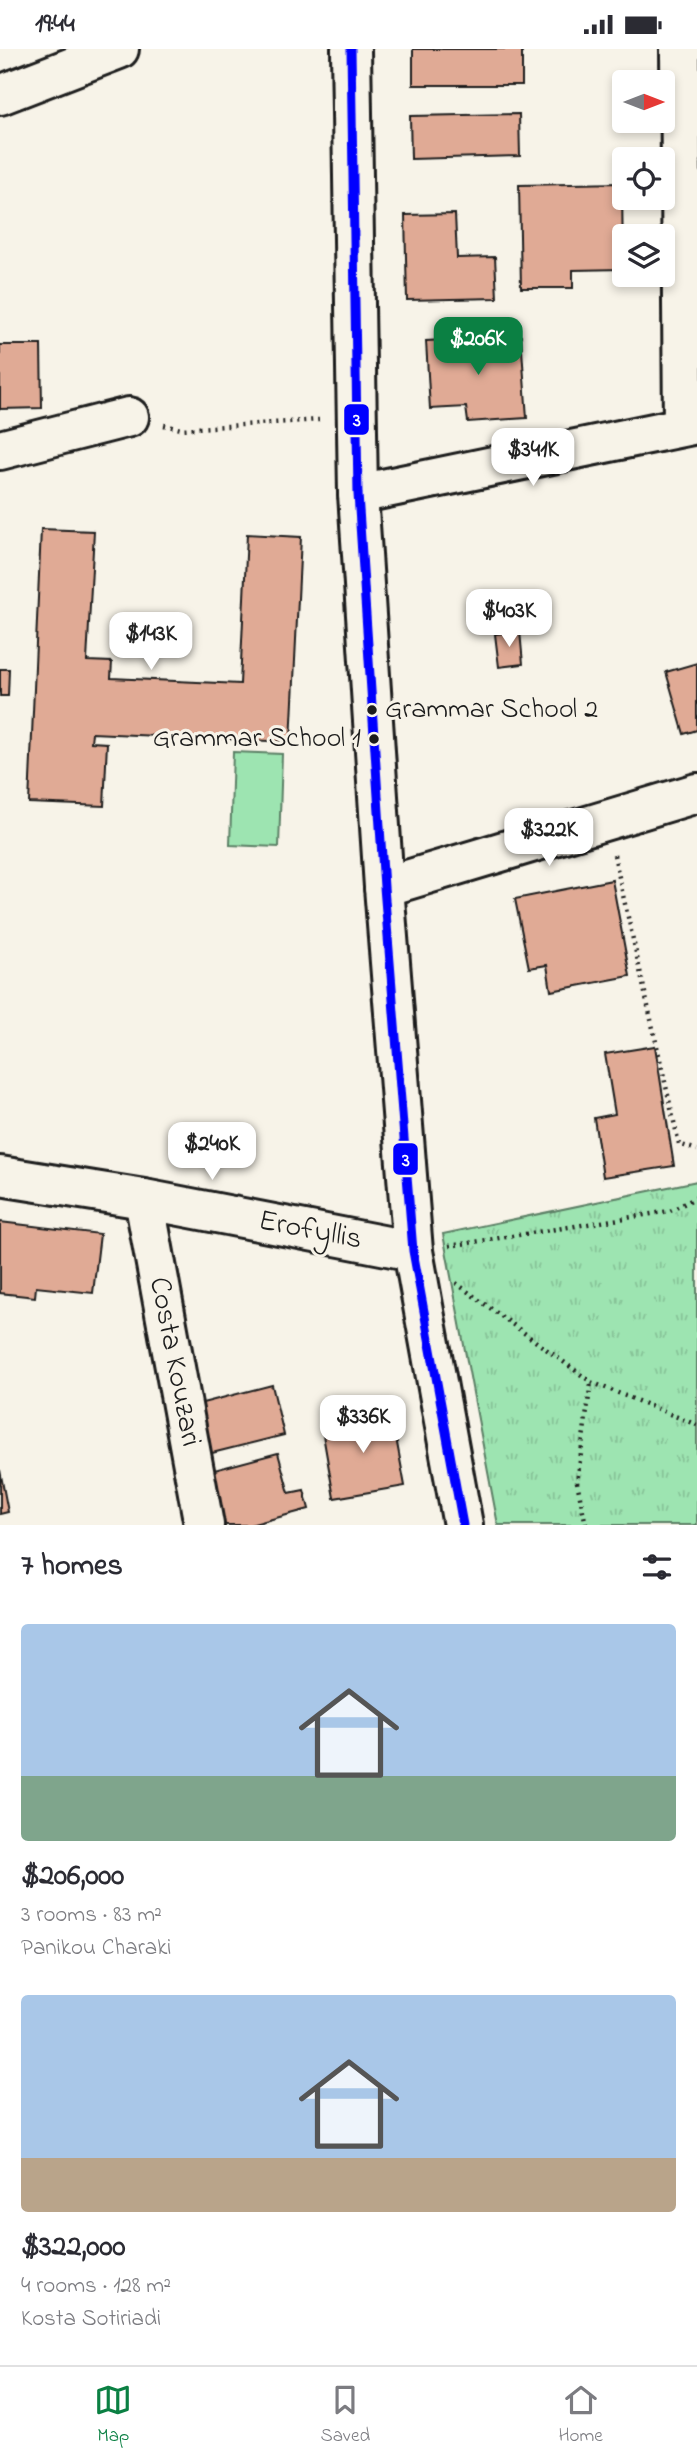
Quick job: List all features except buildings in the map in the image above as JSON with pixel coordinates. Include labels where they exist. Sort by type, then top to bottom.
[{"type":"street","points":[[351,49],[358,494],[384,887],[414,1251],[463,1525]]},
{"type":"street","points":[[358,494],[690,425],[680,49]]},
{"type":"street","points":[[0,95],[99,53]]},
{"type":"street","points":[[0,450],[129,417]]},
{"type":"street","points":[[384,887],[697,793]]},
{"type":"street","name":"Erofyllis","points":[[0,1176],[144,1199],[414,1251]]},
{"type":"street","name":"Costa Kouzari","points":[[144,1199],[204,1525]]},
{"type":"path","points":[[129,417],[181,429],[357,417]]},
{"type":"path","points":[[606,820],[679,1145],[697,1150]]},
{"type":"path","points":[[414,1251],[670,1211],[697,1197]]},
{"type":"path","points":[[414,1251],[591,1382],[697,1425]]},
{"type":"path","points":[[586,1525],[577,1482],[591,1382]]},
{"type":"green space","points":[[233,752],[282,754],[279,847],[230,845]]},
{"type":"green space","points":[[697,1181],[697,1525],[498,1525],[443,1234]]},
{"type":"transit line","name":"3","points":[[351,49],[358,494],[384,887],[413,1251],[463,1525]]},
{"type":"place","name":"Grammar School 2","points":[[372,710]]},
{"type":"place","name":"Grammar School 1","points":[[374,739]]}]
